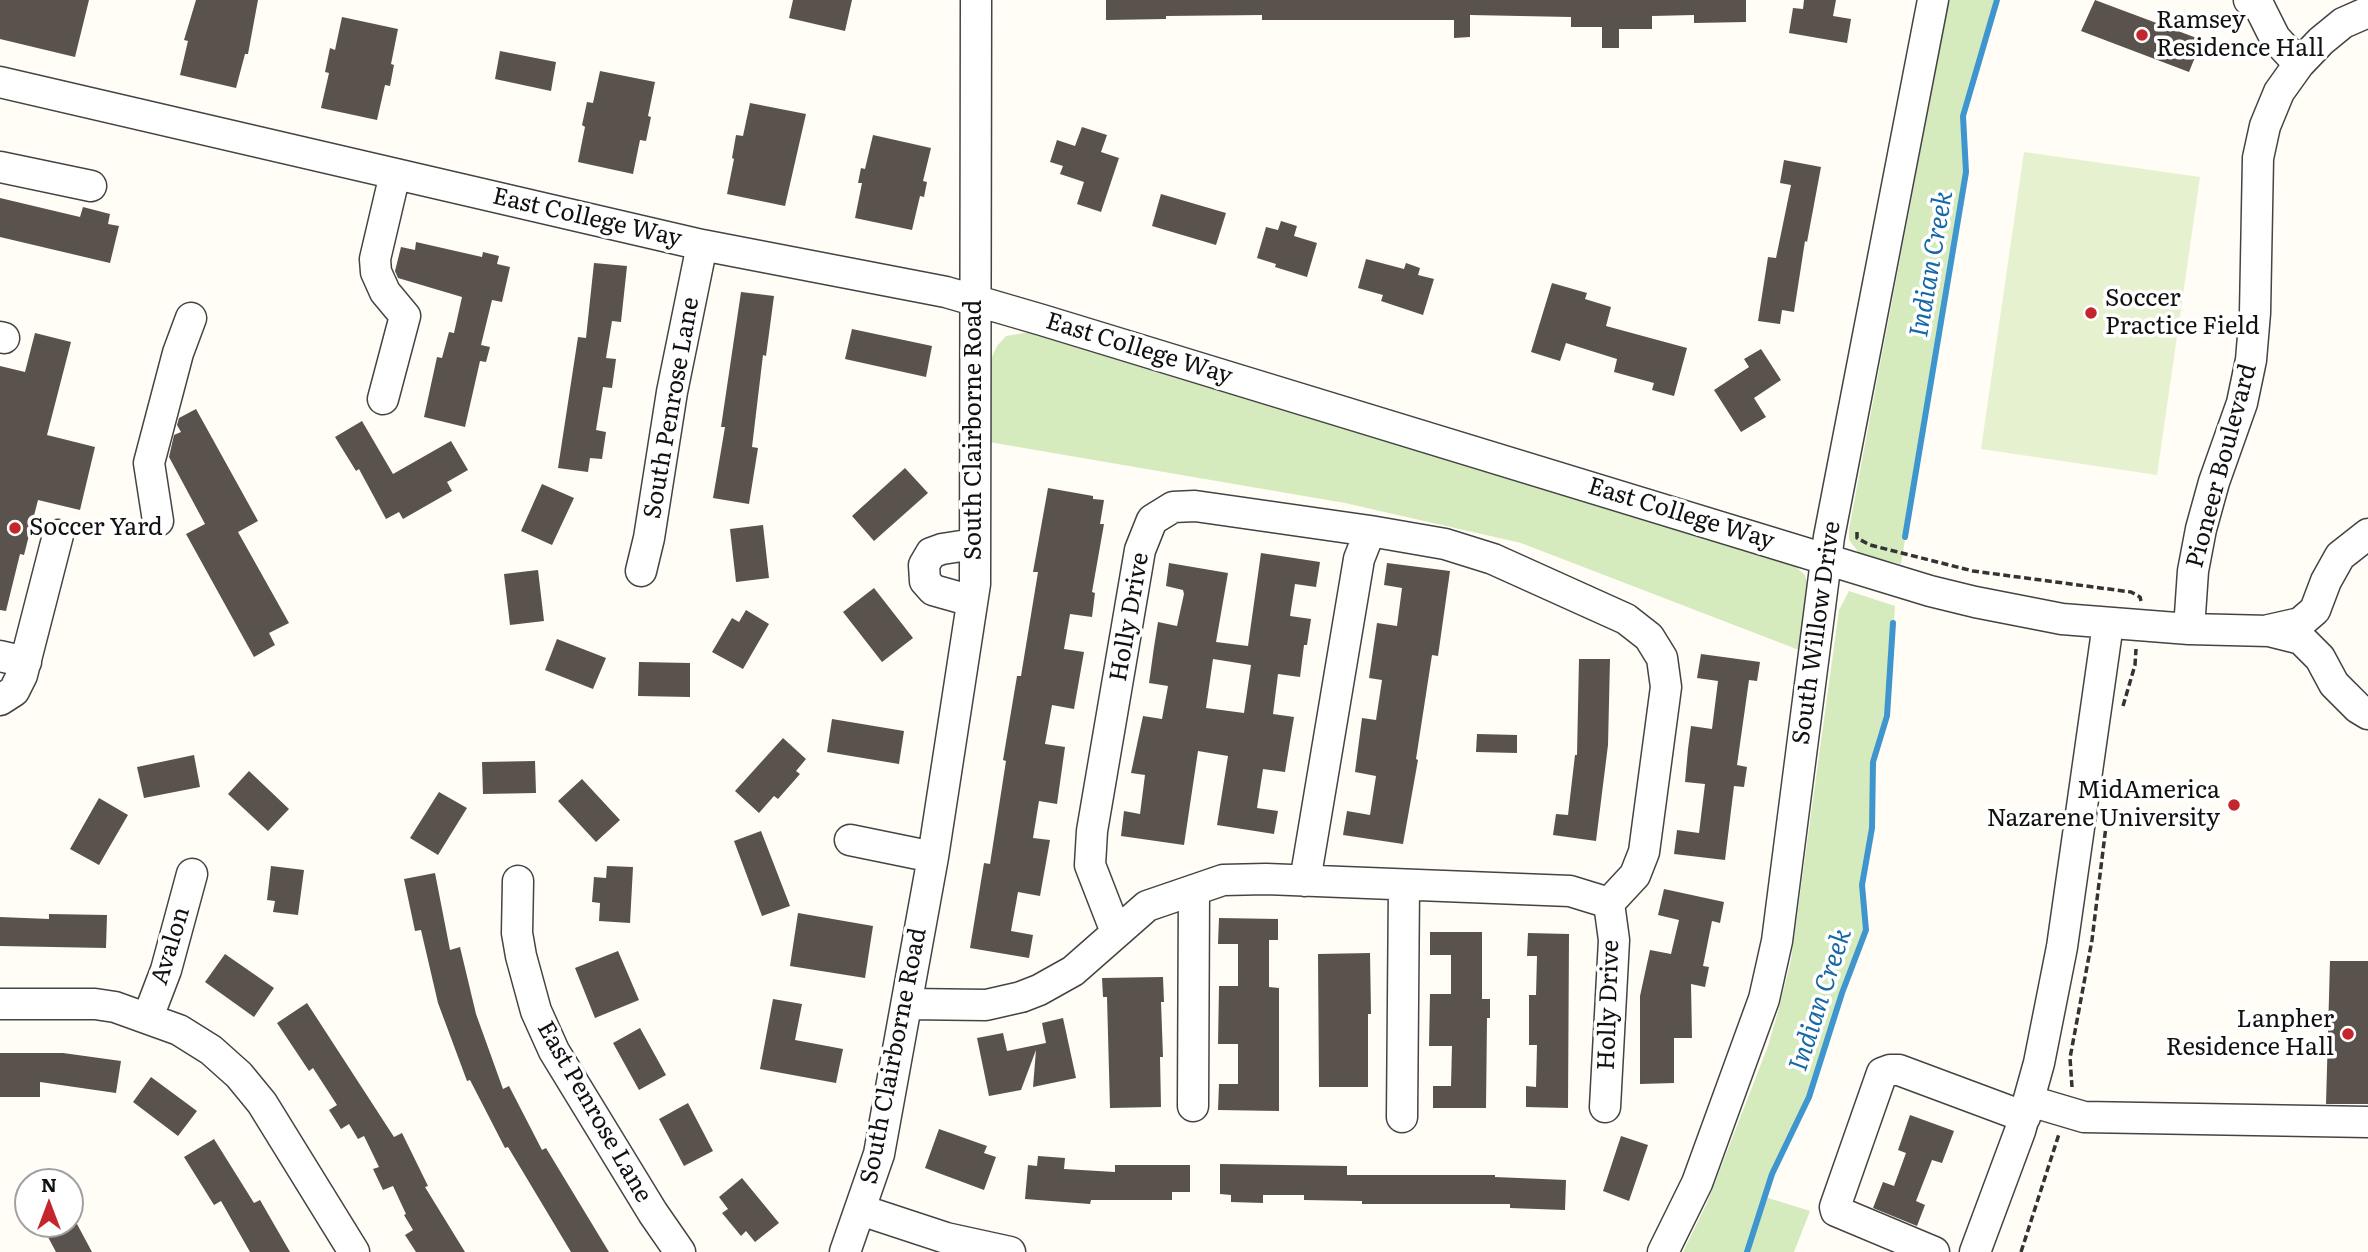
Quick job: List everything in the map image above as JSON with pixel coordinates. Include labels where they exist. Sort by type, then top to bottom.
[{"type":"street","name":"South Clairborne Road","points":[[845,1252],[879,1154],[933,857],[975,584],[976,0]]},
{"type":"street","name":"South Willow Drive","points":[[1662,1252],[1697,1183],[1764,999],[1777,941],[1829,537],[1933,0]]},
{"type":"street","points":[[2249,0],[2259,6],[2275,38],[2299,64]]},
{"type":"street","name":"Pioneer Boulevard","points":[[2189,629],[2193,571],[2201,528],[2242,403],[2251,359],[2255,313],[2258,158],[2264,125],[2279,92],[2299,64],[2343,23],[2368,12]]},
{"type":"street","name":"East College Way","points":[[0,82],[702,245],[946,292],[1975,602],[2062,619],[2189,629],[2269,631],[2301,639],[2320,658],[2334,684],[2358,708],[2368,714]]},
{"type":"street","points":[[0,167],[91,186]]},
{"type":"street","points":[[383,399],[405,316],[385,292],[376,272],[375,259],[395,173]]},
{"type":"street","name":"South Penrose Lane","points":[[641,571],[649,538],[672,391],[702,245]]},
{"type":"street","points":[[158,521],[149,463],[178,353],[191,318]]},
{"type":"street","name":"Holly Drive","points":[[1116,932],[1090,865],[1092,831],[1140,550],[1152,520],[1173,507],[1195,506],[1445,544],[1493,559],[1626,619],[1649,637],[1662,658],[1666,687],[1644,852],[1635,875],[1609,903],[1614,940],[1605,1107]]},
{"type":"street","points":[[1305,881],[1359,559],[1370,531]]},
{"type":"street","name":"East College Way","points":[[2269,631],[2300,623],[2315,610],[2326,581],[2340,556],[2368,534]]},
{"type":"street","points":[[0,700],[15,691],[13,659],[58,535]]},
{"type":"street","points":[[972,601],[933,590],[925,581],[924,565],[931,553],[974,544]]},
{"type":"street","points":[[1975,1252],[2027,1109],[2049,1018],[2060,959],[2108,624]]},
{"type":"street","points":[[850,840],[933,857]]},
{"type":"street","name":"Avalon","points":[[148,1017],[166,970],[192,874]]},
{"type":"street","points":[[908,1004],[986,1005],[1021,997],[1048,986],[1073,971],[1147,906],[1223,880],[1570,891],[1609,903]]},
{"type":"street","name":"East Penrose Lane","points":[[518,881],[517,933],[536,1011],[554,1051],[653,1213],[680,1252]]},
{"type":"street","points":[[1402,1117],[1404,885]]},
{"type":"street","points":[[1194,890],[1194,1106]]},
{"type":"street","points":[[0,1004],[95,1004],[115,1007],[179,1030],[211,1050],[239,1075],[262,1103],[354,1252]]},
{"type":"street","points":[[1934,1252],[1836,1211],[1835,1207],[1882,1073],[1890,1070],[1899,1070],[2027,1109],[2084,1117],[2368,1122]]},
{"type":"street","points":[[861,1210],[946,1238],[1010,1252]]},
{"type":"green space","points":[[1949,0],[1997,0],[1963,116],[1966,172],[1901,564],[1860,554],[1849,540],[1849,529]]},
{"type":"green space","name":"Soccer Practice Field","points":[[2024,152],[2200,177],[2157,475],[1981,449]]},
{"type":"green space","points":[[1036,331],[1793,564],[1805,575],[1808,586],[1808,602],[1799,650],[1521,543],[1345,503],[989,442],[991,359],[1006,336]]},
{"type":"green space","points":[[1849,591],[1895,606],[1887,716],[1873,762],[1872,828],[1862,885],[1866,930],[1842,993],[1809,1097],[1772,1174],[1765,1197],[1810,1211],[1794,1252],[1683,1252],[1707,1203],[1768,1046],[1779,1008],[1791,960],[1839,610]]},
{"type":"building","points":[[0,0],[89,0],[75,57],[0,39]]},
{"type":"building","points":[[196,0],[258,0],[248,54],[245,54],[236,88],[180,75],[188,41],[184,40]]},
{"type":"building","points":[[793,0],[852,0],[845,31],[789,18]]},
{"type":"building","points":[[1106,0],[1746,0],[1746,22],[1694,23],[1694,15],[1652,16],[1652,29],[1619,29],[1619,48],[1602,48],[1602,27],[1571,27],[1571,17],[1470,15],[1470,37],[1454,38],[1454,20],[1262,20],[1262,15],[1106,20]]},
{"type":"building","points":[[1804,0],[1836,0],[1833,16],[1851,19],[1847,43],[1789,33],[1793,8],[1803,9]]},
{"type":"building","name":"Ramsey Residence Hall","points":[[2095,0],[2202,40],[2189,72],[2081,31]]},
{"type":"building","points":[[342,17],[398,29],[390,86],[385,85],[377,120],[321,108],[329,73],[325,72],[330,48],[335,50]]},
{"type":"building","points":[[500,51],[556,62],[551,91],[495,79]]},
{"type":"building","points":[[600,71],[655,82],[646,141],[640,140],[633,174],[578,162],[587,102],[593,103]]},
{"type":"building","points":[[750,103],[806,114],[785,206],[727,194],[736,135],[743,136]]},
{"type":"building","points":[[1082,127],[1107,135],[1101,152],[1119,158],[1101,212],[1077,204],[1084,182],[1060,174],[1063,166],[1050,162],[1057,140],[1075,146]]},
{"type":"building","points":[[873,135],[931,148],[923,181],[927,182],[924,197],[920,196],[912,230],[855,218],[862,183],[858,183],[861,168],[865,169]]},
{"type":"building","points":[[1784,160],[1821,167],[1807,242],[1805,241],[1794,312],[1782,310],[1780,324],[1758,321],[1768,257],[1776,258],[1791,185],[1780,183]]},
{"type":"building","points":[[1161,194],[1226,213],[1216,245],[1152,226]]},
{"type":"building","points":[[0,198],[80,217],[83,207],[110,214],[108,224],[119,226],[110,263],[0,237]]},
{"type":"building","points":[[1281,221],[1297,226],[1294,236],[1317,243],[1307,277],[1257,258],[1266,227],[1278,230]]},
{"type":"building","points":[[416,242],[482,257],[483,252],[499,256],[497,264],[510,267],[502,302],[492,300],[481,345],[490,347],[486,362],[480,361],[465,427],[424,417],[437,357],[442,358],[449,332],[454,333],[462,297],[398,278],[395,271],[401,247],[415,250]]},
{"type":"building","points":[[1366,259],[1404,269],[1406,263],[1420,268],[1418,275],[1434,279],[1423,315],[1381,301],[1383,295],[1358,288]]},
{"type":"building","points":[[594,263],[627,266],[621,322],[612,321],[606,358],[616,359],[612,388],[603,387],[596,430],[606,432],[602,459],[590,458],[588,472],[558,468],[578,337],[586,338]]},
{"type":"building","points":[[1552,283],[1587,293],[1585,299],[1611,307],[1606,326],[1687,348],[1674,396],[1652,390],[1654,383],[1614,372],[1617,359],[1566,343],[1560,361],[1531,352]]},
{"type":"building","points":[[741,292],[774,296],[766,356],[763,355],[752,447],[758,448],[749,504],[713,498],[725,427],[721,427]]},
{"type":"building","points":[[852,329],[932,346],[926,377],[845,359]]},
{"type":"building","points":[[35,333],[71,342],[47,435],[95,447],[80,510],[38,500],[24,555],[20,554],[6,611],[0,610],[0,366],[25,372]]},
{"type":"building","points":[[1761,349],[1781,380],[1754,398],[1766,417],[1741,432],[1714,390],[1749,367],[1744,359]]},
{"type":"building","points":[[196,409],[258,521],[238,532],[289,623],[269,633],[275,645],[254,657],[186,534],[205,524],[169,457],[174,435],[181,432],[177,425],[179,418]]},
{"type":"building","points":[[362,421],[393,474],[451,441],[468,470],[447,482],[452,491],[403,519],[399,512],[386,519],[359,469],[356,471],[335,437]]},
{"type":"building","points":[[905,468],[928,493],[874,541],[852,516]]},
{"type":"building","points":[[542,484],[574,498],[552,545],[521,531]]},
{"type":"building","points":[[1048,488],[1104,500],[1100,524],[1104,524],[1092,592],[1095,593],[1092,617],[1070,614],[1064,649],[1084,652],[1074,709],[1052,705],[1045,744],[1065,747],[1057,804],[1039,801],[1033,838],[1050,840],[1040,896],[1018,892],[1011,931],[1033,935],[1029,958],[970,948],[984,863],[990,864],[1006,761],[1003,760],[1017,676],[1021,676],[1038,572],[1033,572]]},
{"type":"building","points":[[763,525],[769,578],[736,582],[730,529]]},
{"type":"building","points":[[1261,553],[1320,562],[1316,587],[1295,584],[1290,616],[1311,619],[1300,677],[1278,674],[1273,714],[1294,717],[1285,772],[1263,769],[1257,808],[1278,811],[1274,834],[1217,825],[1228,756],[1198,751],[1184,845],[1121,836],[1124,811],[1140,814],[1145,775],[1131,773],[1143,716],[1162,719],[1168,686],[1149,683],[1158,622],[1177,626],[1184,594],[1183,590],[1166,586],[1169,563],[1228,573],[1216,642],[1248,646]],"holes":[[[1213,659],[1251,665],[1244,713],[1206,708]]]},
{"type":"building","points":[[1387,563],[1450,571],[1438,656],[1432,655],[1403,844],[1343,835],[1347,811],[1370,815],[1376,776],[1355,772],[1362,718],[1376,720],[1382,680],[1369,678],[1377,623],[1397,626],[1402,588],[1384,585]]},
{"type":"building","points":[[538,570],[544,621],[510,625],[504,574]]},
{"type":"building","points":[[874,588],[913,638],[882,662],[843,612]]},
{"type":"building","points":[[746,610],[769,624],[743,669],[712,652],[732,618],[739,622]]},
{"type":"building","points":[[557,639],[606,658],[593,689],[545,670]]},
{"type":"building","points":[[1701,654],[1760,662],[1757,681],[1749,680],[1737,765],[1747,767],[1744,787],[1734,786],[1725,860],[1674,854],[1677,830],[1699,833],[1705,784],[1685,782],[1688,749],[1691,726],[1712,729],[1718,681],[1697,678]]},
{"type":"building","points":[[1579,659],[1610,659],[1608,745],[1596,841],[1553,835],[1556,814],[1568,815],[1577,755]]},
{"type":"building","points":[[639,662],[690,663],[690,697],[638,696]]},
{"type":"building","points":[[832,719],[904,731],[899,764],[827,752]]},
{"type":"building","points":[[1477,734],[1517,735],[1517,753],[1476,752]]},
{"type":"building","points":[[783,738],[806,759],[796,771],[800,774],[778,799],[774,796],[759,813],[735,791]]},
{"type":"building","points":[[194,755],[200,787],[144,798],[137,767]]},
{"type":"building","points":[[535,761],[536,793],[483,794],[482,762]]},
{"type":"building","points":[[249,771],[289,809],[268,831],[228,794]]},
{"type":"building","points":[[582,779],[620,820],[596,842],[558,801]]},
{"type":"building","points":[[439,792],[467,808],[438,855],[410,838]]},
{"type":"building","points":[[99,798],[128,815],[99,865],[70,849]]},
{"type":"building","points":[[761,831],[790,906],[762,916],[734,841]]},
{"type":"building","points":[[271,866],[304,870],[298,915],[273,912],[275,901],[267,900]]},
{"type":"building","points":[[607,866],[633,867],[630,923],[599,921],[600,903],[592,902],[594,877],[606,878]]},
{"type":"building","points":[[435,873],[450,950],[460,947],[476,1014],[503,1089],[509,1086],[542,1150],[546,1148],[609,1252],[571,1252],[508,1147],[505,1148],[470,1080],[467,1081],[438,1003],[421,930],[415,931],[404,879]]},
{"type":"building","points":[[1664,889],[1724,902],[1720,923],[1712,921],[1703,966],[1709,967],[1705,987],[1691,984],[1692,1038],[1674,1038],[1674,1083],[1640,1084],[1640,996],[1650,950],[1671,954],[1679,920],[1658,915]]},
{"type":"building","points":[[798,913],[873,926],[865,978],[790,966]]},
{"type":"building","points":[[49,914],[107,915],[106,948],[0,946],[0,917],[49,919]]},
{"type":"building","points":[[1219,918],[1278,919],[1278,940],[1269,940],[1269,987],[1279,988],[1279,1111],[1218,1110],[1219,1084],[1238,1084],[1238,1044],[1218,1044],[1219,986],[1238,986],[1238,944],[1218,944]]},
{"type":"building","points":[[1430,932],[1482,932],[1482,999],[1490,999],[1490,1018],[1487,1018],[1486,1108],[1433,1108],[1433,1086],[1451,1086],[1452,1046],[1429,1046],[1430,994],[1451,994],[1451,955],[1430,955]]},
{"type":"building","points":[[1528,933],[1569,934],[1568,1108],[1526,1107],[1526,1086],[1536,1087],[1537,1045],[1529,1045],[1529,995],[1536,995],[1537,956],[1527,956]]},
{"type":"building","points":[[618,951],[639,1000],[595,1018],[575,968]]},
{"type":"building","points":[[1370,953],[1368,1087],[1319,1087],[1318,954]]},
{"type":"building","points":[[225,954],[274,988],[254,1017],[205,982]]},
{"type":"building","name":"Lanpher Residence Hall","points":[[2330,961],[2368,961],[2368,1104],[2326,1104]]},
{"type":"building","points":[[1163,977],[1161,1107],[1110,1108],[1107,997],[1103,997],[1102,978]]},
{"type":"building","points":[[773,999],[802,1004],[795,1040],[843,1049],[836,1083],[760,1069]]},
{"type":"building","points":[[307,1003],[394,1137],[402,1133],[428,1186],[425,1187],[465,1252],[416,1252],[405,1235],[413,1230],[393,1186],[383,1190],[373,1169],[379,1167],[364,1136],[358,1139],[349,1124],[341,1129],[329,1110],[337,1105],[313,1068],[309,1071],[277,1023]]},
{"type":"building","points":[[1063,1018],[1076,1078],[1033,1087],[1036,1050],[1021,1090],[989,1096],[977,1038],[1003,1033],[1007,1051],[1046,1043],[1042,1023]]},
{"type":"building","points":[[640,1028],[666,1075],[639,1090],[613,1043]]},
{"type":"building","points":[[0,1053],[63,1053],[121,1061],[116,1093],[40,1082],[40,1097],[0,1097]]},
{"type":"building","points":[[151,1077],[197,1111],[178,1136],[133,1102]]},
{"type":"building","points":[[688,1103],[713,1151],[684,1166],[659,1119]]},
{"type":"building","points":[[1910,1115],[1954,1131],[1942,1163],[1932,1160],[1916,1201],[1925,1205],[1917,1226],[1873,1208],[1883,1182],[1894,1186],[1906,1153],[1898,1150]]},
{"type":"building","points":[[939,1129],[987,1146],[984,1153],[996,1157],[984,1190],[925,1168]]},
{"type":"building","points":[[1621,1136],[1648,1145],[1629,1201],[1603,1191]]},
{"type":"building","points":[[214,1139],[254,1203],[260,1200],[290,1252],[250,1252],[221,1201],[214,1205],[184,1157]]},
{"type":"building","points":[[1038,1156],[1065,1158],[1064,1169],[1115,1172],[1115,1165],[1190,1165],[1190,1192],[1172,1192],[1172,1200],[1091,1200],[1090,1204],[1025,1199],[1028,1165],[1037,1166]]},
{"type":"building","points":[[1220,1164],[1347,1166],[1347,1175],[1495,1175],[1566,1180],[1565,1210],[1510,1208],[1510,1204],[1362,1204],[1362,1201],[1304,1200],[1304,1195],[1263,1195],[1263,1203],[1231,1202],[1231,1195],[1220,1194]]},
{"type":"building","points":[[742,1178],[779,1223],[755,1242],[746,1231],[741,1236],[722,1213],[728,1209],[719,1197]]},
{"type":"building","points":[[84,1237],[92,1252],[56,1252],[48,1238]]},
{"type":"waterway","name":"Indian Creek","points":[[1905,537],[1966,172],[1963,116],[1997,0]]},
{"type":"waterway","name":"Indian Creek","points":[[1747,1252],[1772,1174],[1809,1097],[1842,993],[1866,930],[1862,885],[1872,828],[1873,762],[1887,716],[1893,623]]},
{"type":"place","name":"Ramsey Residence Hall","points":[[2142,35]]},
{"type":"place","name":"Soccer Practice Field","points":[[2091,313]]},
{"type":"place","name":"Soccer Yard","points":[[15,528]]},
{"type":"place","name":"MidAmerica Nazarene University","points":[[2234,805]]},
{"type":"place","name":"Lanpher Residence Hall","points":[[2348,1034]]}]
